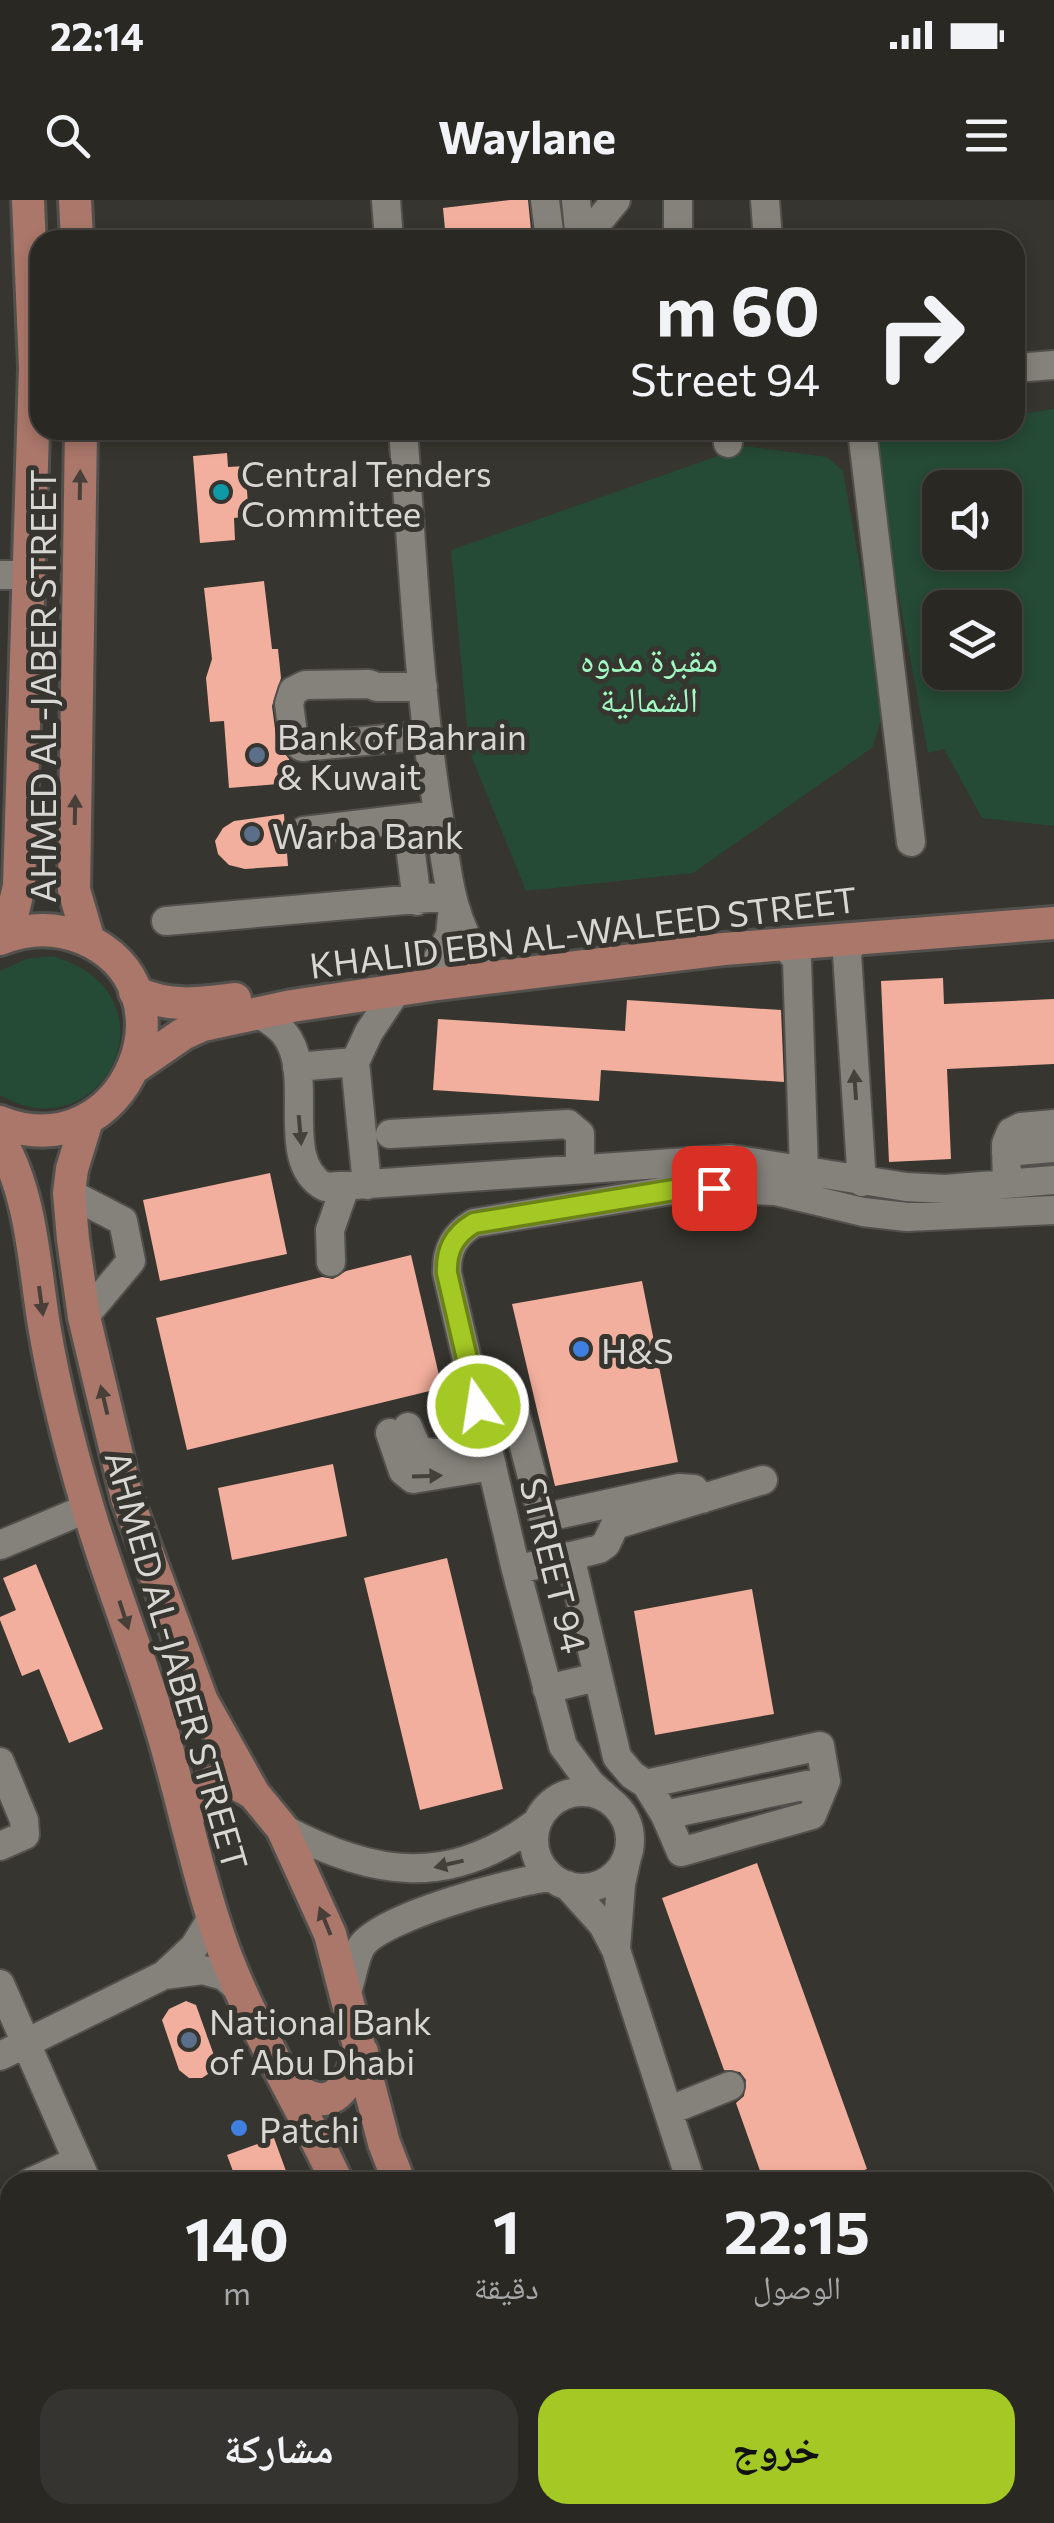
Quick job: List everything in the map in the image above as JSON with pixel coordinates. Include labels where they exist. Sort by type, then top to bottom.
[{"type":"main road","name":"AHMED AL-JABER STREET","points":[[28,200],[30,243]]},
{"type":"main road","points":[[75,200],[76,230]]},
{"type":"main road","name":"AHMED AL-JABER STREET","points":[[0,936],[12,916],[20,886],[21,844],[12,734],[15,575],[30,408]]},
{"type":"main road","name":"AHMED AL-JABER STREET","points":[[80,440],[74,890],[89,940]]},
{"type":"main road","points":[[21,844],[36,866],[50,875],[61,876],[74,867]]},
{"type":"main road","name":"KHALID EBN AL-WALEED STREET","points":[[135,992],[155,1001],[187,1006],[756,928],[1054,908]]},
{"type":"main road","name":"KHALID EBN AL-WALEED STREET","points":[[135,1067],[183,1034],[202,1026],[397,990],[784,944],[1054,923]]},
{"type":"main road","points":[[0,936],[52,930],[89,940],[116,962],[135,992],[142,1037],[135,1067],[123,1089],[86,1120],[45,1131],[0,1122]]},
{"type":"main road","name":"AHMED AL-JABER STREET","points":[[86,1120],[69,1193],[73,1239],[84,1317],[127,1498],[202,1702],[254,1794],[282,1828],[330,1934],[384,2143],[395,2172]]},
{"type":"main road","name":"AHMED AL-JABER STREET","points":[[0,1140],[16,1177],[34,1252],[45,1333],[88,1508],[188,1818],[212,1916],[240,1990],[332,2172]]},
{"type":"main road","points":[[34,1252],[50,1233],[73,1239]]},
{"type":"main road","points":[[188,1818],[199,1790],[210,1782],[226,1780],[254,1794]]},
{"type":"main road","points":[[288,2084],[315,2100],[330,2099],[342,2092],[362,2052]]},
{"type":"street","points":[[386,200],[388,230]]},
{"type":"street","points":[[544,200],[548,230]]},
{"type":"street","points":[[576,200],[580,230]]},
{"type":"street","points":[[590,230],[616,200]]},
{"type":"street","points":[[678,200],[678,230]]},
{"type":"street","points":[[765,200],[767,230]]},
{"type":"street","points":[[1025,367],[1054,364]]},
{"type":"street","points":[[404,440],[438,815],[460,930],[482,963]]},
{"type":"street","points":[[863,440],[911,842]]},
{"type":"street","points":[[423,680],[381,677],[368,684],[305,686],[292,691],[289,704],[294,741],[302,746],[428,735]]},
{"type":"street","points":[[304,831],[407,822],[438,815]]},
{"type":"street","points":[[407,822],[416,901]]},
{"type":"street","points":[[166,921],[452,901]]},
{"type":"street","points":[[432,970],[450,935],[452,901]]},
{"type":"street","points":[[854,938],[847,954],[862,1182]]},
{"type":"street","points":[[784,944],[797,960],[804,1172]]},
{"type":"street","points":[[337,1260],[330,1230],[356,1186],[355,1062],[369,1032],[397,990]]},
{"type":"street","points":[[258,1014],[282,1031],[297,1066],[304,1166],[313,1181],[325,1188],[731,1159],[862,1182],[945,1189],[1054,1180]]},
{"type":"street","points":[[297,1066],[355,1062]]},
{"type":"street","points":[[390,1134],[568,1124],[580,1134],[580,1168]]},
{"type":"street","points":[[1007,1184],[1010,1132],[1020,1127],[1054,1124]]},
{"type":"street","points":[[1006,1152],[1054,1148]]},
{"type":"street","name":"STREET 94","points":[[609,1800],[562,1746],[516,1570],[446,1259],[452,1242],[474,1223],[692,1187],[775,1191],[863,1212],[907,1217],[1054,1210]]},
{"type":"street","points":[[69,1193],[124,1221],[131,1261],[84,1317]]},
{"type":"street","points":[[508,1385],[542,1515],[678,1488],[694,1489],[702,1498]]},
{"type":"street","points":[[399,1430],[418,1450],[429,1454],[489,1453]]},
{"type":"street","points":[[516,1570],[602,1547],[615,1525],[763,1480]]},
{"type":"street","points":[[0,1545],[88,1508]]},
{"type":"street","points":[[570,1556],[617,1757],[646,1784],[681,1852],[812,1815],[826,1781],[820,1746],[646,1784]]},
{"type":"street","points":[[548,1690],[597,1677]]},
{"type":"street","name":"STREET 94","points":[[539,1817],[552,1791],[562,1746]]},
{"type":"street","points":[[0,1762],[24,1820],[25,1835],[0,1846]]},
{"type":"street","points":[[665,1815],[826,1781]]},
{"type":"street","points":[[282,1828],[347,1857],[398,1868],[426,1868],[459,1862],[505,1846],[556,1799],[573,1792],[592,1793],[609,1800],[628,1828],[616,1950]]},
{"type":"street","points":[[539,1817],[534,1846],[537,1858],[603,1926],[616,1950],[689,2172]]},
{"type":"street","points":[[348,1992],[362,1946],[384,1928],[507,1885],[558,1881],[579,1888],[604,1882],[615,1874],[628,1852]]},
{"type":"street","points":[[12,2050],[164,1975],[194,1947],[212,1916]]},
{"type":"street","points":[[164,1975],[204,1970],[224,1976],[240,1990]]},
{"type":"street","points":[[0,1984],[12,2050],[82,2172]]},
{"type":"street","points":[[666,2104],[728,2080]]},
{"type":"green space","points":[[1054,409],[1054,826],[982,818],[944,749],[928,753],[870,440],[1025,440],[1025,413]]},
{"type":"green space","name":"مقبرة مدوه الشمالية","points":[[746,446],[827,457],[843,471],[885,708],[872,748],[693,873],[526,891],[469,750],[451,550]]},
{"type":"green space","points":[[52,956],[92,975],[114,1002],[120,1032],[114,1062],[96,1088],[70,1104],[37,1108],[0,1095],[0,971],[26,959]]},
{"type":"building","points":[[528,200],[531,230],[445,230],[443,208]]},
{"type":"building","name":"Central Tenders Committee","points":[[227,453],[228,467],[245,466],[249,516],[234,518],[235,540],[200,543],[193,456]]},
{"type":"building","points":[[264,581],[272,649],[278,649],[281,678],[272,706],[277,744],[289,759],[291,783],[229,788],[224,721],[210,722],[206,678],[212,659],[204,588]]},
{"type":"building","name":"Warba Bank","points":[[284,814],[288,866],[245,869],[229,865],[218,854],[215,841],[223,828],[234,821]]},
{"type":"building","points":[[943,978],[944,1004],[1054,999],[1054,1064],[947,1069],[951,1159],[889,1162],[881,981]]},
{"type":"building","points":[[627,1000],[781,1010],[784,1082],[601,1070],[599,1101],[433,1090],[438,1019],[625,1031]]},
{"type":"building","points":[[270,1173],[287,1254],[160,1281],[143,1200]]},
{"type":"building","points":[[411,1255],[442,1388],[187,1450],[156,1318],[322,1277],[333,1279],[346,1271]]},
{"type":"building","points":[[642,1281],[678,1462],[555,1486],[512,1304]]},
{"type":"building","points":[[333,1464],[347,1536],[232,1560],[218,1488]]},
{"type":"building","points":[[447,1558],[503,1789],[420,1810],[364,1578]]},
{"type":"building","points":[[36,1564],[103,1729],[69,1743],[39,1669],[22,1676],[0,1620],[16,1610],[3,1578]]},
{"type":"building","points":[[752,1589],[774,1714],[655,1735],[634,1611]]},
{"type":"building","points":[[757,1863],[867,2169],[760,2172],[736,2103],[744,2096],[746,2080],[740,2072],[724,2070],[662,1898]]},
{"type":"building","name":"National Bank of Abu Dhabi","points":[[186,2001],[196,2005],[216,2061],[211,2072],[202,2078],[189,2078],[179,2070],[162,2020],[169,2009]]},
{"type":"building","points":[[274,2138],[286,2172],[233,2172],[227,2155]]},
{"type":"place","name":"Central Tenders Committee","points":[[221,492]]},
{"type":"place","name":"Bank of Bahrain & Kuwait","points":[[257,755]]},
{"type":"place","name":"Warba Bank","points":[[252,834]]},
{"type":"place","name":"H&S","points":[[581,1349]]},
{"type":"place","name":"National Bank of Abu Dhabi","points":[[189,2040]]},
{"type":"place","name":"Patchi","points":[[239,2128]]},
{"type":"route","points":[[478,1406],[447,1273],[446,1259],[462,1230],[474,1223],[692,1187],[714,1188]]}]
